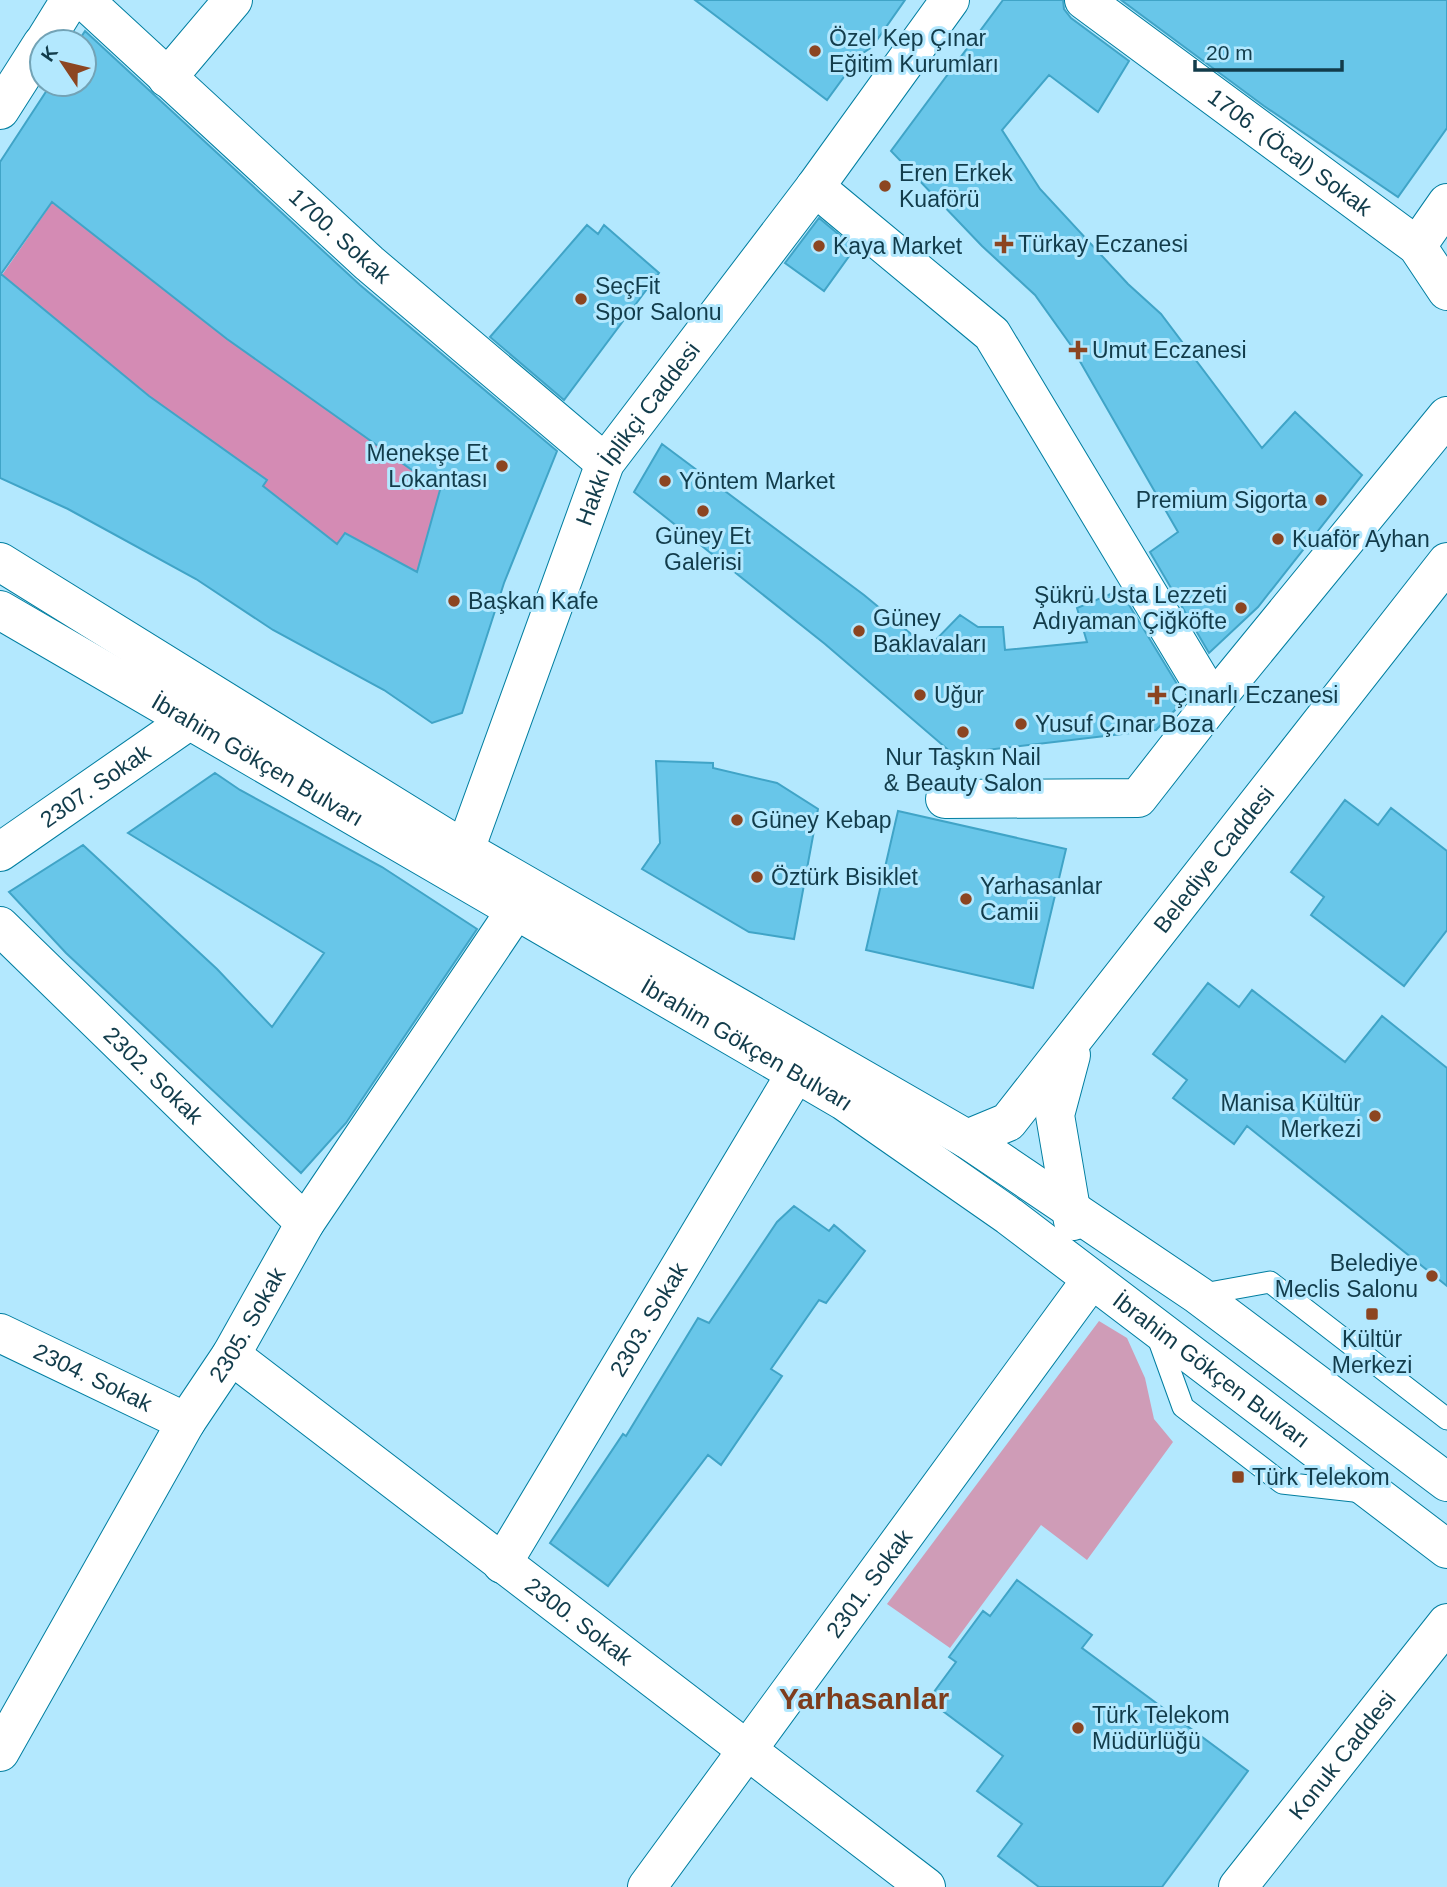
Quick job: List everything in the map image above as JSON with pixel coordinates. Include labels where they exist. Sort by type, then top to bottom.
[{"type":"street","points":[[52,28],[70,0]]},
{"type":"street","name":"1700. Sokak","points":[[84,0],[369,263],[605,463]]},
{"type":"street","points":[[167,78],[233,0]]},
{"type":"street","name":"Hakkı İplikçi Caddesi","points":[[465,850],[605,463],[815,187],[950,0]]},
{"type":"street","name":"1706. (Öcal) Sokak","points":[[1084,0],[1417,246],[1447,291]]},
{"type":"street","points":[[0,110],[28,66]]},
{"type":"street","points":[[815,187],[992,334],[1213,702]]},
{"type":"street","points":[[1417,246],[1447,203]]},
{"type":"street","points":[[945,799],[1138,799],[1213,702],[1447,416]]},
{"type":"street","name":"İbrahim Gökçen Bulvarı","points":[[0,562],[465,850],[967,1139],[1198,1295],[1447,1482]]},
{"type":"street","name":"Belediye Caddesi","points":[[967,1139],[1008,1122],[1447,562]]},
{"type":"street","name":"İbrahim Gökçen Bulvarı","points":[[0,610],[844,1101],[1009,1216],[1368,1492],[1447,1549]]},
{"type":"street","name":"2307. Sokak","points":[[0,852],[190,720]]},
{"type":"street","name":"2305. Sokak","points":[[0,1752],[186,1422],[230,1355],[305,1223],[516,910]]},
{"type":"street","name":"2302. Sokak","points":[[0,926],[305,1223]]},
{"type":"street","points":[[1076,1038],[1055,1115],[1068,1205],[1091,1280]]},
{"type":"street","name":"2303. Sokak","points":[[502,1564],[796,1073]]},
{"type":"street","name":"2301. Sokak","points":[[647,1887],[1091,1280]]},
{"type":"street","name":"2304. Sokak","points":[[0,1332],[186,1422]]},
{"type":"street","name":"2300. Sokak","points":[[230,1355],[926,1887]]},
{"type":"street","name":"Konuk Caddesi","points":[[1238,1887],[1447,1623]]},
{"type":"lane","points":[[1198,1295],[1270,1282],[1447,1419]]},
{"type":"shaded area","points":[[52,203],[227,339],[444,493],[417,572],[346,533],[337,544],[263,486],[267,480],[149,396],[0,278]]},
{"type":"shaded area","points":[[1099,1321],[1127,1338],[1145,1378],[1154,1419],[1173,1442],[1087,1560],[1041,1525],[950,1648],[887,1604]]},
{"type":"building","name":"Özel Kep Çınar Eğitim Kurumları","points":[[695,0],[905,0],[872,47],[860,55],[827,100]]},
{"type":"building","points":[[1003,0],[1063,0],[1064,9],[1071,18],[1129,61],[1098,112],[1049,75],[1002,130],[1040,189],[1128,284],[1161,314],[1262,448],[1295,412],[1362,475],[1258,607],[1209,653],[1150,552],[1178,532],[1070,344],[1035,295],[982,246],[891,151]]},
{"type":"building","points":[[1121,0],[1447,0],[1447,128],[1398,197],[1264,106]]},
{"type":"building","points":[[98,43],[360,285],[557,451],[504,583],[462,713],[432,723],[384,690],[273,630],[196,579],[68,509],[0,478],[0,162],[42,98],[98,98]],"holes":[[[52,202],[227,339],[440,490],[417,572],[345,533],[337,544],[263,486],[267,480],[149,396],[1,274]]]},
{"type":"building","name":"Kaya Market","points":[[819,218],[855,248],[824,291],[785,263]]},
{"type":"building","name":"SeçFit Spor Salonu","points":[[587,225],[598,234],[604,225],[659,273],[564,400],[490,337]]},
{"type":"building","points":[[662,444],[864,595],[928,648],[960,615],[978,627],[1003,627],[1005,650],[1087,642],[1077,608],[1120,590],[1177,684],[1169,692],[1177,708],[1156,730],[953,754],[825,644],[634,492]]},
{"type":"building","name":"Güney Kebap","points":[[656,761],[713,763],[713,768],[777,783],[818,809],[794,939],[749,932],[642,869],[660,843]]},
{"type":"building","points":[[215,773],[240,790],[382,867],[477,929],[346,1123],[301,1173],[66,953],[9,892],[83,845],[217,969],[272,1027],[324,953],[128,833]]},
{"type":"building","points":[[1345,800],[1378,825],[1391,808],[1447,851],[1447,930],[1404,986],[1311,915],[1324,897],[1291,872]]},
{"type":"building","name":"Yarhasanlar Camii","points":[[898,811],[1066,849],[1033,988],[866,950]]},
{"type":"building","points":[[1208,983],[1239,1007],[1252,990],[1345,1062],[1382,1016],[1447,1068],[1447,1286],[1247,1126],[1234,1144],[1173,1098],[1187,1080],[1153,1054]]},
{"type":"building","points":[[794,1206],[829,1231],[834,1225],[865,1251],[826,1303],[819,1300],[771,1369],[782,1376],[721,1465],[708,1455],[608,1586],[550,1543],[623,1434],[626,1436],[698,1318],[709,1323],[777,1222]]},
{"type":"building","name":"Türk Telekom Müdürlüğü","points":[[1017,1580],[1092,1635],[1082,1648],[1248,1771],[1162,1887],[1039,1887],[998,1856],[1022,1824],[977,1791],[1003,1756],[928,1700],[956,1662],[949,1657],[983,1611],[990,1616]]},
{"type":"place","name":"Özel Kep Çınar Eğitim Kurumları","points":[[815,51]]},
{"type":"place","name":"Eren Erkek Kuaförü","points":[[885,186]]},
{"type":"place","name":"Türkay Eczanesi","points":[[1004,244]]},
{"type":"place","name":"Kaya Market","points":[[819,246]]},
{"type":"place","name":"SeçFit Spor Salonu","points":[[581,299]]},
{"type":"place","name":"Umut Eczanesi","points":[[1078,350]]},
{"type":"place","name":"Menekşe Et Lokantası","points":[[502,466]]},
{"type":"place","name":"Yöntem Market","points":[[665,481]]},
{"type":"place","name":"Premium Sigorta","points":[[1321,500]]},
{"type":"place","name":"Güney Et Galerisi","points":[[703,511]]},
{"type":"place","name":"Kuaför Ayhan","points":[[1278,539]]},
{"type":"place","name":"Başkan Kafe","points":[[454,601]]},
{"type":"place","name":"Şükrü Usta Lezzeti Adıyaman Çiğköfte","points":[[1241,608]]},
{"type":"place","name":"Güney Baklavaları","points":[[859,631]]},
{"type":"place","name":"Uğur","points":[[920,695]]},
{"type":"place","name":"Çınarlı Eczanesi","points":[[1157,695]]},
{"type":"place","name":"Yusuf Çınar Boza","points":[[1021,724]]},
{"type":"place","name":"Nur Taşkın Nail & Beauty Salon","points":[[963,732]]},
{"type":"place","name":"Güney Kebap","points":[[737,820]]},
{"type":"place","name":"Öztürk Bisiklet","points":[[757,877]]},
{"type":"place","name":"Yarhasanlar Camii","points":[[966,899]]},
{"type":"place","name":"Manisa Kültür Merkezi","points":[[1375,1116]]},
{"type":"place","name":"Belediye Meclis Salonu","points":[[1432,1276]]},
{"type":"place","name":"Kültür Merkezi","points":[[1372,1314]]},
{"type":"place","name":"Türk Telekom","points":[[1238,1477]]},
{"type":"place","name":"Türk Telekom Müdürlüğü","points":[[1078,1728]]},
{"type":"district","name":"Yarhasanlar","points":[[864,1699]]}]
